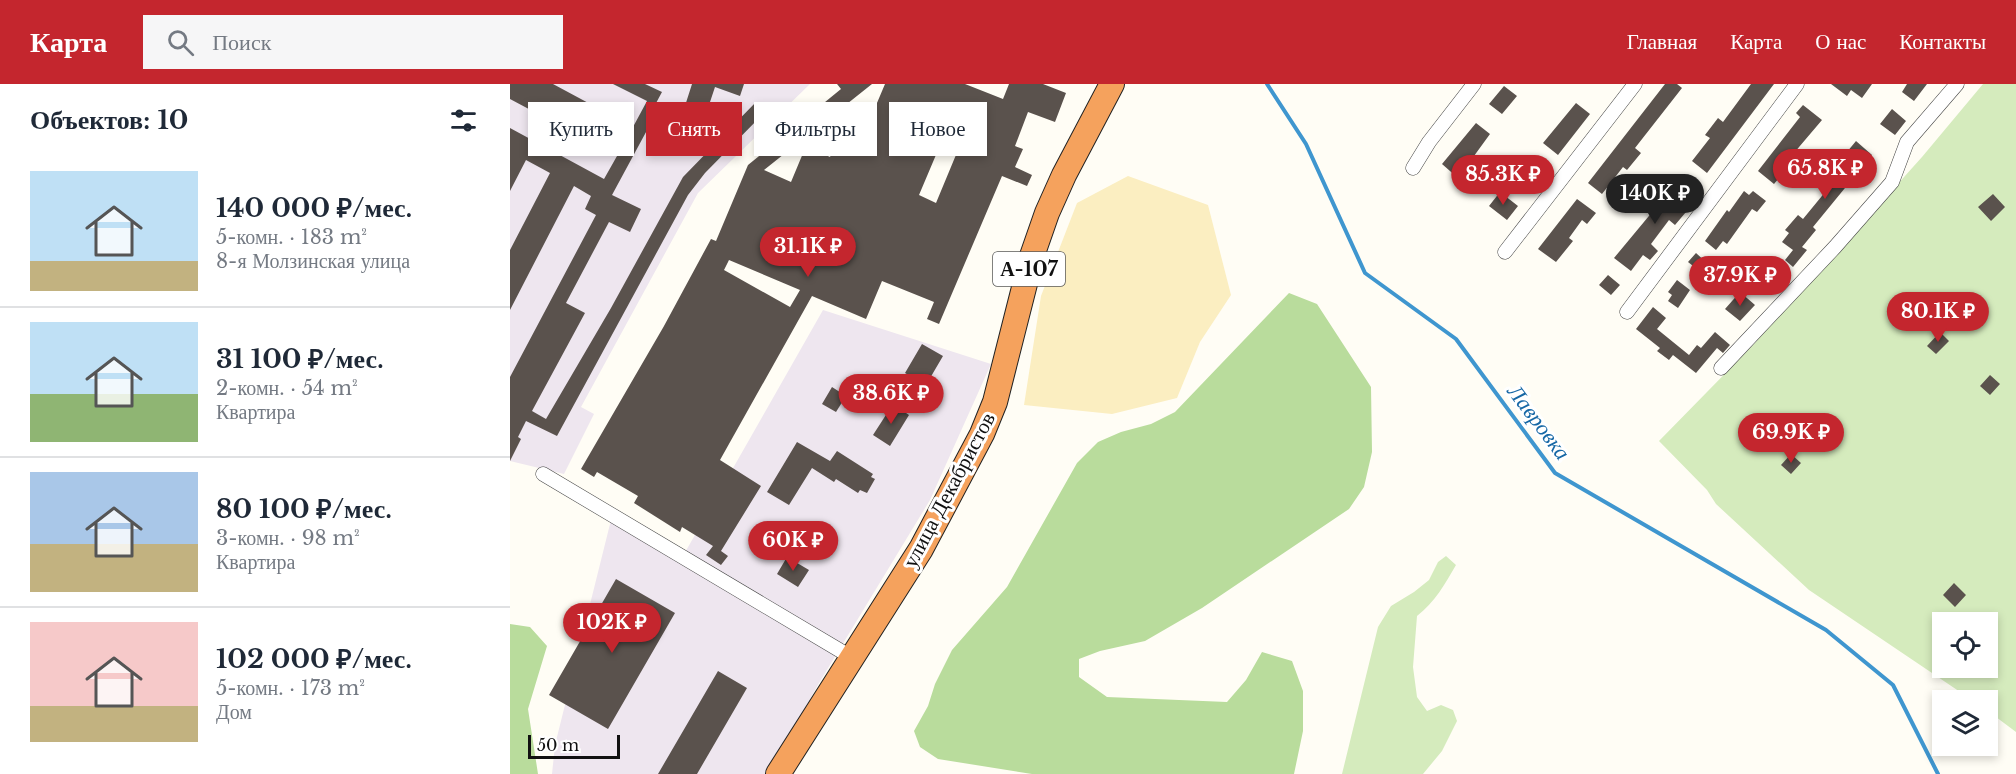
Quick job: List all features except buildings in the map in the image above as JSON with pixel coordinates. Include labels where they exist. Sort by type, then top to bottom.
[{"type":"highway","name":"улица Декабристов","points":[[778,774],[921,549],[982,434],[995,402],[1032,256],[1047,213],[1064,175],[1112,84]]},
{"type":"street","points":[[1413,168],[1429,142],[1474,84]]},
{"type":"street","points":[[1505,252],[1635,84]]},
{"type":"street","points":[[1627,312],[1797,84]]},
{"type":"street","points":[[1721,368],[1835,247],[1892,182],[1907,142],[1957,84]]},
{"type":"street","points":[[543,474],[851,657]]},
{"type":"shaded area","points":[[510,84],[810,84],[792,102],[754,102],[754,138],[742,150],[742,102],[646,102],[646,156],[736,156],[698,193],[581,407],[594,414],[564,474],[510,461]]},
{"type":"shaded area","points":[[823,310],[991,364],[930,500],[819,683],[768,774],[552,774],[555,745],[611,520],[679,563]]},
{"type":"green space","points":[[1983,84],[2016,84],[2016,732],[1998,718],[1998,690],[1957,690],[1939,678],[1998,678],[1998,612],[1932,612],[1932,673],[1809,590],[1716,504],[1707,490],[1659,441],[1754,344],[1922,157]]},
{"type":"green space","points":[[1289,293],[1317,304],[1371,387],[1372,452],[1364,487],[1349,509],[1202,608],[1145,641],[1100,651],[1079,659],[1079,677],[1107,697],[1227,702],[1246,680],[1262,652],[1292,661],[1303,691],[1303,731],[1294,774],[1032,774],[938,759],[920,747],[914,731],[928,706],[935,684],[952,650],[1007,587],[1077,463],[1098,442],[1121,432],[1151,424],[1175,412]]},
{"type":"green space","points":[[1446,556],[1456,565],[1444,586],[1417,616],[1413,667],[1417,697],[1427,711],[1441,705],[1453,710],[1457,721],[1442,751],[1423,774],[1342,774],[1378,627],[1391,606],[1429,580],[1438,562]]},
{"type":"green space","points":[[510,624],[530,627],[547,646],[528,709],[538,774],[510,774]]},
{"type":"sand","points":[[1128,176],[1208,205],[1231,295],[1200,342],[1177,398],[1112,414],[1024,405],[1041,296],[1077,203]]},
{"type":"waterway","name":"Лавровка","points":[[1267,84],[1306,144],[1365,273],[1456,339],[1555,473],[1826,630],[1893,685],[1938,774]]}]
